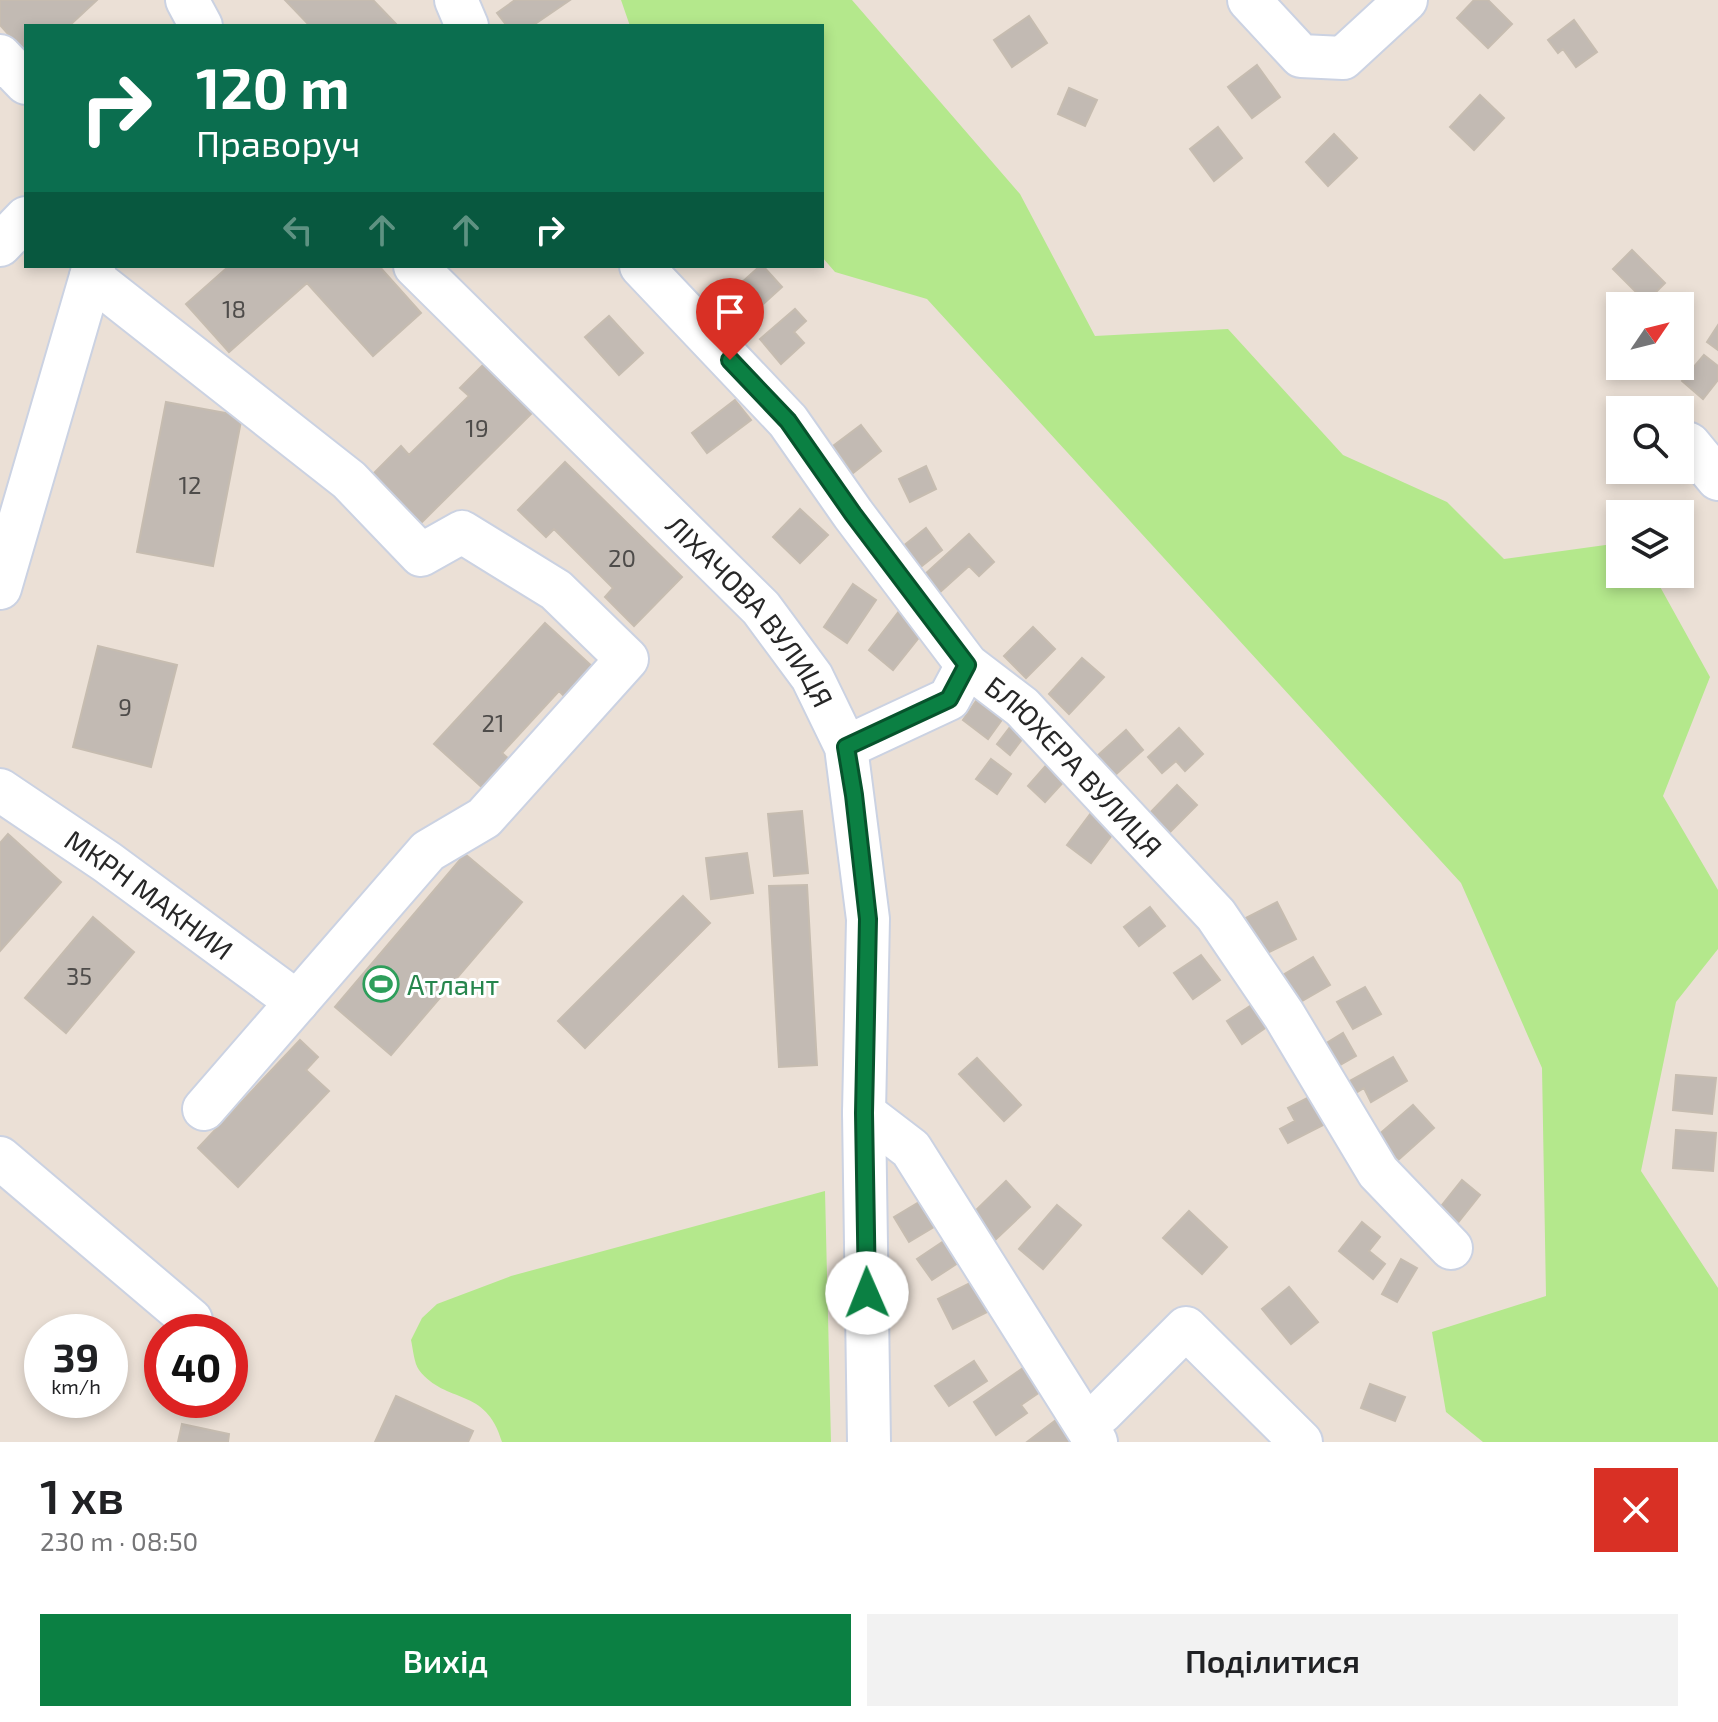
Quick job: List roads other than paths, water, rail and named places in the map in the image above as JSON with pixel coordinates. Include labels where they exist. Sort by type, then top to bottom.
[{"type":"street","points":[[187,0],[200,24]]},
{"type":"street","points":[[456,0],[466,24]]},
{"type":"street","points":[[1249,0],[1301,56],[1343,58],[1406,0]]},
{"type":"street","points":[[0,56],[24,81]]},
{"type":"street","points":[[0,245],[24,220]]},
{"type":"street","name":"ЛІХАЧОВА ВУЛИЦЯ","points":[[417,268],[761,608],[812,677],[846,747],[868,919],[864,1113],[869,1442]]},
{"type":"street","name":"БЛЮХЕРА ВУЛИЦЯ","points":[[643,268],[788,421],[853,514],[967,665],[1022,707],[1216,915],[1284,1015],[1378,1172],[1451,1248]]},
{"type":"street","points":[[0,588],[92,271],[349,480],[421,555],[462,532],[556,590],[627,659],[484,818],[428,851],[204,1109]]},
{"type":"street","points":[[1694,450],[1718,479]]},
{"type":"street","points":[[846,747],[949,699],[967,665]]},
{"type":"street","name":"МКРН МАКНИИ","points":[[0,790],[107,862],[297,1002]]},
{"type":"street","points":[[864,1113],[911,1149],[1091,1433],[1103,1411],[1186,1328],[1301,1442]]},
{"type":"street","points":[[0,1158],[184,1314]]},
{"type":"place","name":"Атлант","points":[[381,984]]}]
